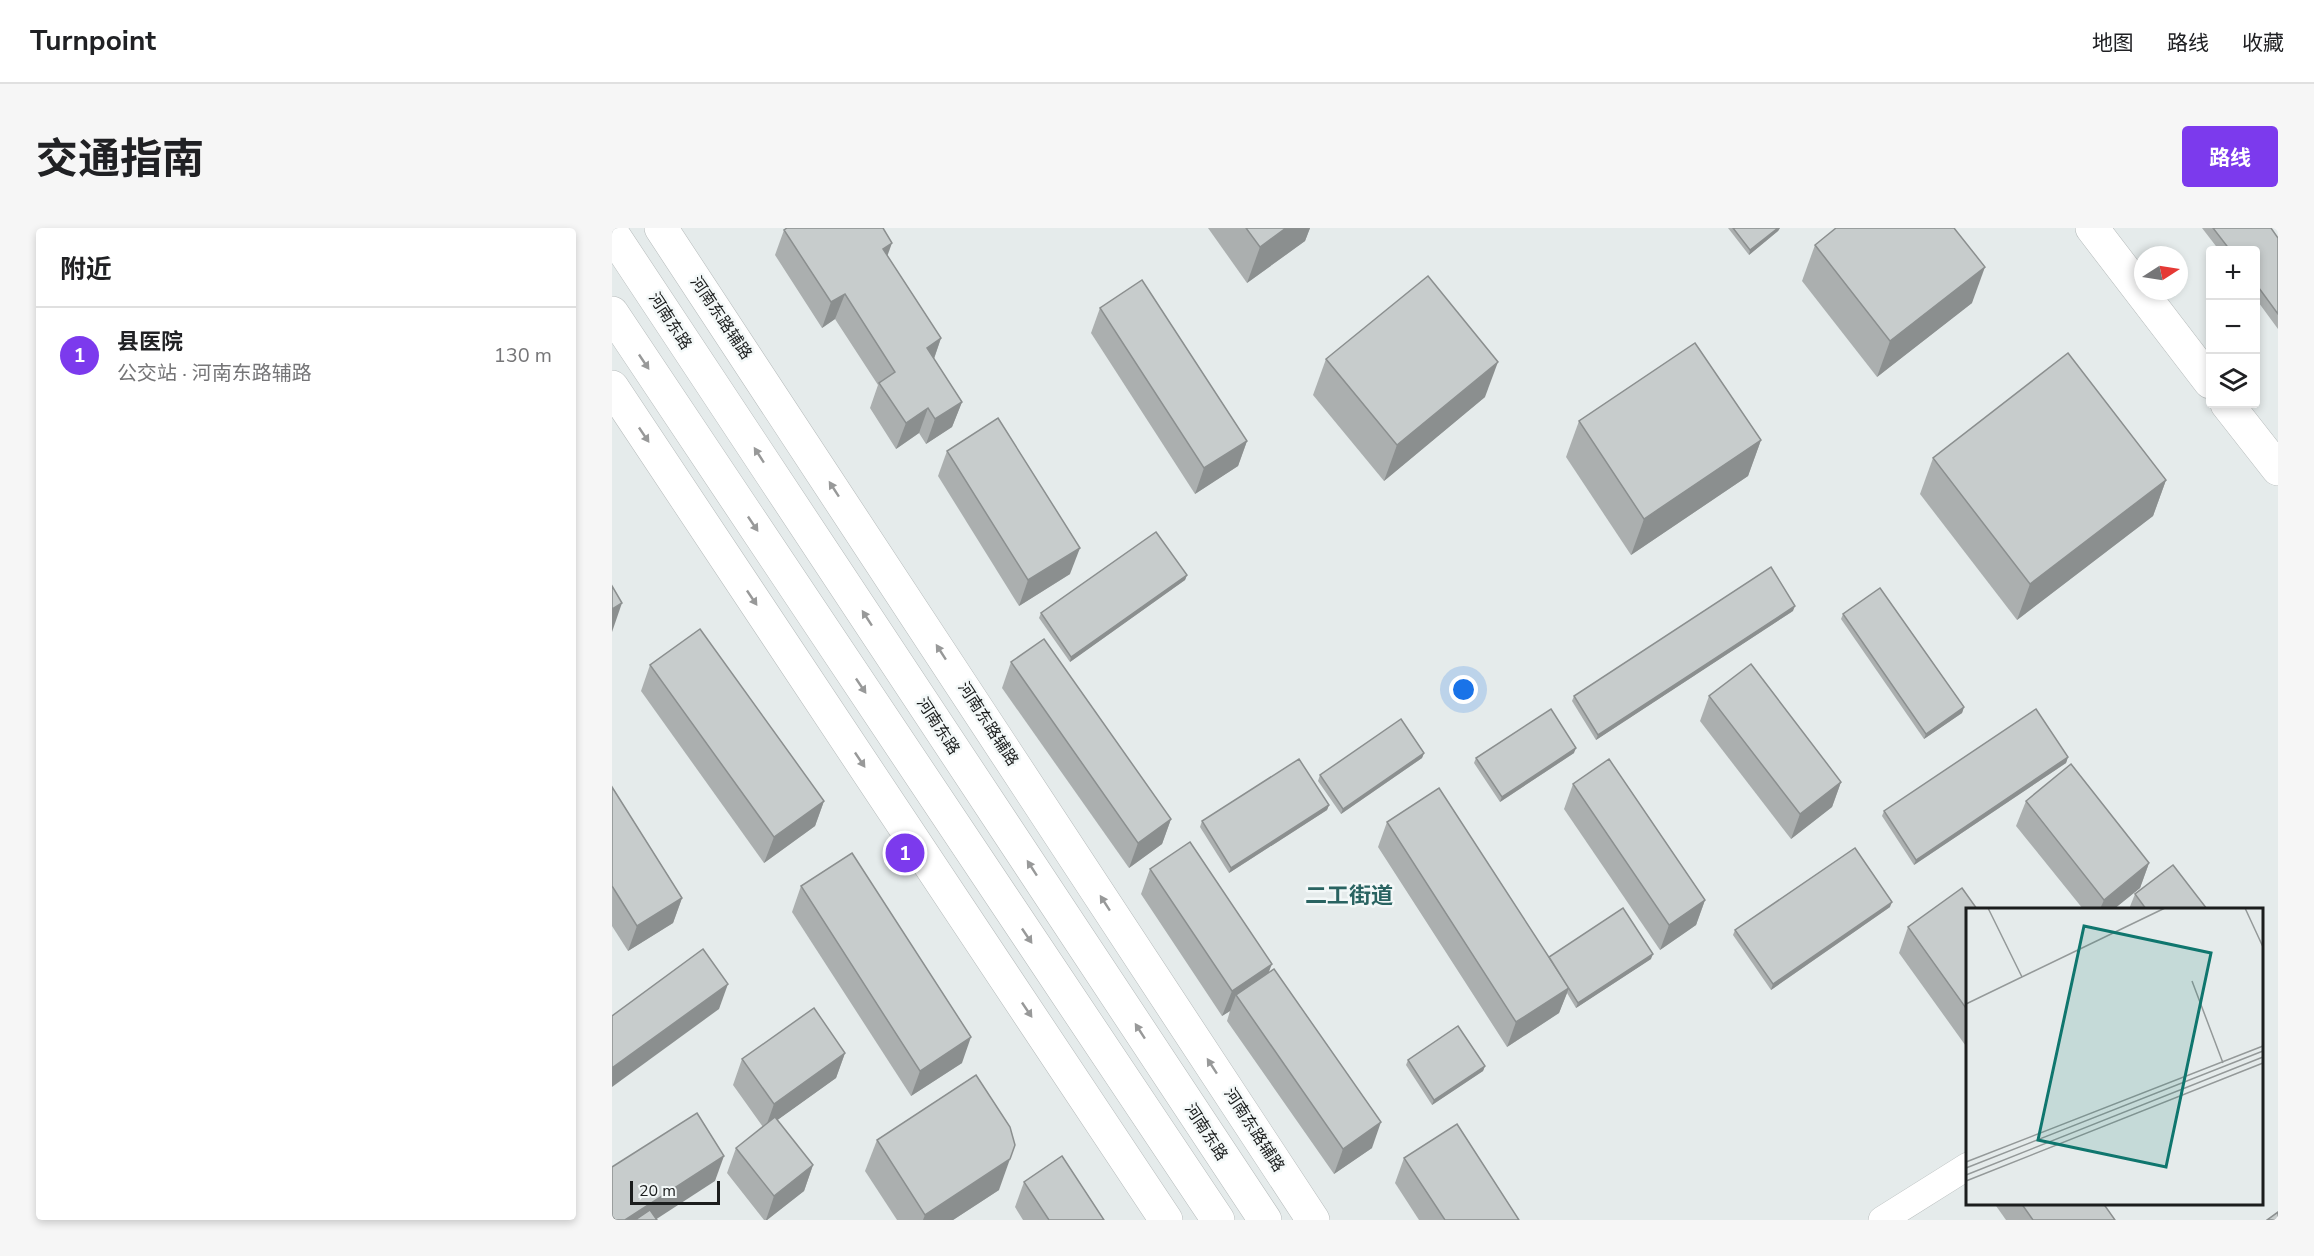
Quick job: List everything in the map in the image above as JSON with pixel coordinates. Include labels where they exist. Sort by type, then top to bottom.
[{"type":"street","name":"河南东路辅路","points":[[662,228],[1313,1220]]},
{"type":"street","points":[[2092,228],[2206,376]]},
{"type":"street","name":"河南东路","points":[[612,233],[1264,1220]]},
{"type":"street","points":[[612,313],[1218,1220]]},
{"type":"street","points":[[612,387],[1166,1220]]},
{"type":"street","points":[[2230,408],[2278,469]]},
{"type":"street","points":[[1882,1220],[1966,1167]]},
{"type":"building","points":[[787,228],[883,228],[892,243],[883,249],[941,338],[927,348],[962,402],[935,419],[928,408],[906,423],[879,383],[895,372],[845,294],[831,302],[784,230]]},
{"type":"building","points":[[1246,228],[1286,228],[1260,247]]},
{"type":"building","points":[[1733,228],[1778,228],[1750,250]]},
{"type":"building","points":[[1836,228],[1954,228],[1985,267],[1890,341],[1815,245]]},
{"type":"building","points":[[2213,228],[2271,228],[2278,238],[2278,314],[2260,289],[2260,246],[2227,246]]},
{"type":"building","points":[[1428,276],[1498,362],[1397,445],[1326,359]]},
{"type":"building","points":[[1142,280],[1247,441],[1204,468],[1100,308]]},
{"type":"building","points":[[1695,343],[1761,440],[1644,519],[1579,421]]},
{"type":"building","points":[[2068,353],[2166,480],[2030,584],[1933,458]]},
{"type":"building","points":[[998,418],[1080,548],[1028,580],[947,451]]},
{"type":"building","points":[[1156,532],[1187,575],[1071,657],[1041,613]]},
{"type":"building","points":[[1771,567],[1795,606],[1598,735],[1574,696]]},
{"type":"building","points":[[612,586],[622,603],[612,609]]},
{"type":"building","points":[[1880,588],[1964,707],[1926,734],[1843,614]]},
{"type":"building","points":[[700,629],[824,801],[774,837],[650,665]]},
{"type":"building","points":[[1044,639],[1171,819],[1138,843],[1011,662]]},
{"type":"building","points":[[1751,664],[1841,782],[1800,814],[1709,696]]},
{"type":"building","points":[[1551,709],[1576,748],[1502,797],[1476,758]]},
{"type":"building","points":[[2036,709],[2068,757],[1916,860],[1884,811]]},
{"type":"building","points":[[1401,719],[1424,753],[1343,809],[1320,775]]},
{"type":"building","points":[[1299,759],[1329,805],[1231,868],[1202,821]]},
{"type":"building","points":[[1609,759],[1705,900],[1669,925],[1573,784]]},
{"type":"building","points":[[2071,764],[2149,863],[2104,900],[2026,801]]},
{"type":"building","points":[[612,787],[682,898],[637,926],[612,886]]},
{"type":"building","points":[[1439,788],[1569,988],[1516,1022],[1387,822]]},
{"type":"building","points":[[1190,842],[1272,964],[1232,991],[1150,869]]},
{"type":"building","points":[[1855,848],[1892,902],[1773,984],[1735,930]]},
{"type":"building","points":[[852,853],[971,1037],[920,1071],[801,886]]},
{"type":"building","points":[[2173,865],[2206,908],[2145,908],[2135,894]]},
{"type":"building","points":[[1962,888],[1976,908],[1966,908],[1966,1008],[1908,927]]},
{"type":"building","points":[[1623,908],[1653,954],[1578,1003],[1549,957]]},
{"type":"building","points":[[703,949],[728,984],[612,1068],[612,1016]]},
{"type":"building","points":[[1274,969],[1381,1122],[1343,1149],[1236,995]]},
{"type":"building","points":[[814,1008],[845,1053],[774,1104],[742,1059]]},
{"type":"building","points":[[1458,1026],[1485,1066],[1434,1100],[1408,1060]]},
{"type":"building","points":[[976,1075],[1010,1127],[1015,1145],[1010,1159],[925,1215],[877,1140]]},
{"type":"building","points":[[697,1113],[724,1156],[625,1220],[615,1220],[612,1216],[612,1167]]},
{"type":"building","points":[[775,1117],[813,1165],[774,1196],[736,1148]]},
{"type":"building","points":[[1457,1124],[1519,1220],[1445,1220],[1404,1158]]},
{"type":"building","points":[[1062,1156],[1104,1220],[1049,1220],[1024,1182]]},
{"type":"building","points":[[2022,1205],[2104,1205],[2115,1220],[2033,1220]]},
{"type":"building","points":[[650,1210],[657,1220],[635,1220]]},
{"type":"building","points":[[2278,1212],[2278,1220],[2267,1220]]},
{"type":"place","name":"县医院","points":[[905,853]]},
{"type":"district","name":"二工街道","points":[[1349,896]]}]
